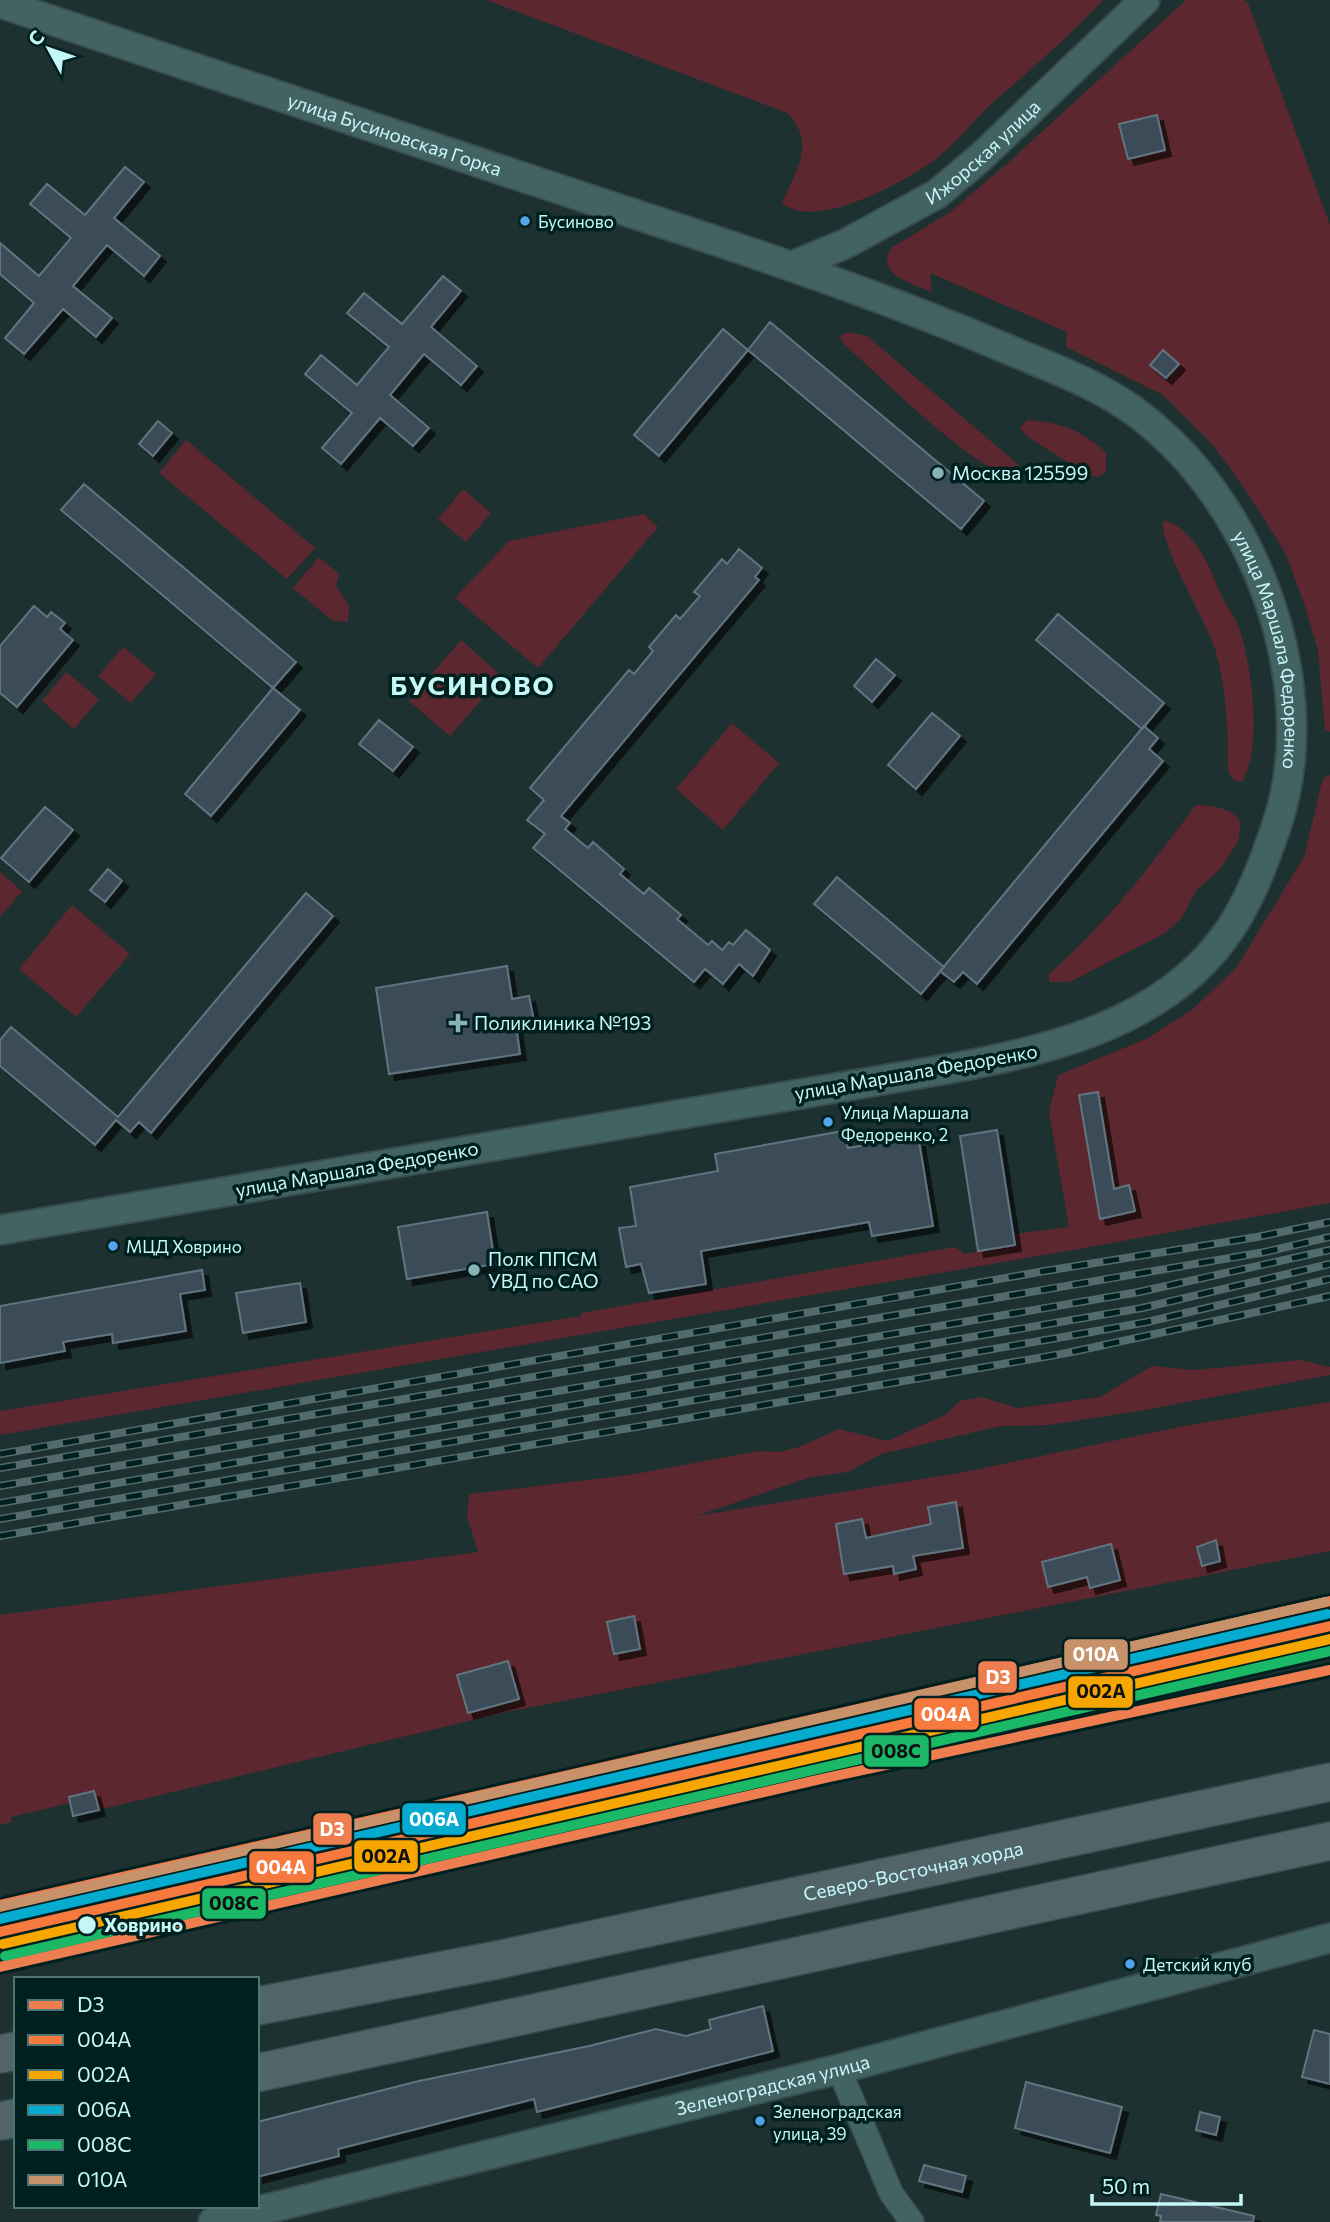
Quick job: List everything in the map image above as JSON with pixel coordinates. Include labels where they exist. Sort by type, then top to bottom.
[{"type":"main road","name":"Северо-Восточная хорда","points":[[259,2006],[497,1960],[1330,1782]]},
{"type":"main road","points":[[259,2073],[1330,1841]]},
{"type":"street","name":"Ижорская улица","points":[[792,266],[845,244],[937,194],[981,157],[1145,0]]},
{"type":"street","name":"улица Бусиновская Горка","points":[[0,3],[792,266]]},
{"type":"street","name":"улица Маршала Федоренко","points":[[0,1230],[1026,1054],[1069,1041],[1133,1013],[1188,976],[1221,942],[1235,922],[1263,862],[1288,789],[1294,748],[1291,689],[1278,630],[1253,564],[1221,504],[1163,434],[1107,394],[887,299],[792,266]]},
{"type":"street","name":"Зеленоградская улица","points":[[213,2222],[839,2069],[1330,1938]]},
{"type":"street","points":[[839,2069],[891,2193],[912,2222]]},
{"type":"shaded area","points":[[486,0],[1103,0],[933,161],[859,201],[815,212],[796,210],[782,203],[798,168],[802,146],[796,124],[787,113]]},
{"type":"shaded area","points":[[1186,0],[1244,0],[1248,3],[1330,225],[1330,732],[1325,730],[1318,651],[1285,552],[1214,446],[1163,395],[1066,347],[1067,332],[930,273],[932,292],[906,282],[892,272],[888,265],[887,257],[891,248],[949,213],[1009,162]]},
{"type":"shaded area","points":[[848,332],[867,336],[1019,465],[997,469],[965,451],[845,345],[839,337]]},
{"type":"shaded area","points":[[1027,420],[1070,428],[1087,438],[1106,452],[1106,472],[1097,477],[1087,474],[1026,436],[1020,427]]},
{"type":"shaded area","points":[[186,440],[315,548],[287,579],[159,473]]},
{"type":"shaded area","points":[[463,489],[491,513],[466,542],[438,519]]},
{"type":"shaded area","points":[[644,514],[658,527],[538,668],[455,598],[509,541]]},
{"type":"shaded area","points":[[1163,520],[1184,531],[1199,549],[1236,621],[1243,641],[1251,682],[1254,726],[1248,766],[1242,782],[1233,780],[1228,772],[1226,710],[1215,649],[1175,565],[1164,532]]},
{"type":"shaded area","points":[[319,557],[339,574],[336,586],[349,606],[348,622],[333,621],[293,588]]},
{"type":"shaded area","points":[[461,640],[502,676],[450,736],[409,701]]},
{"type":"shaded area","points":[[123,647],[156,674],[131,703],[98,676]]},
{"type":"shaded area","points":[[66,672],[99,699],[74,729],[42,701]]},
{"type":"shaded area","points":[[732,723],[779,763],[723,830],[676,789]]},
{"type":"shaded area","points":[[1330,775],[1330,1203],[1073,1250],[0,1435],[0,1411],[581,1316],[581,1313],[955,1247],[964,1254],[1015,1245],[1013,1234],[1069,1227],[1049,1112],[1058,1075],[1146,1039],[1193,1009],[1236,968],[1304,857],[1323,778]]},
{"type":"shaded area","points":[[1196,805],[1227,810],[1241,822],[1238,842],[1220,869],[1196,891],[1181,919],[1165,933],[1070,982],[1049,982],[1049,974],[1110,914]]},
{"type":"shaded area","points":[[0,872],[22,891],[0,917]]},
{"type":"shaded area","points":[[72,905],[130,954],[76,1017],[19,969]]},
{"type":"shaded area","points":[[1300,1360],[1330,1367],[1330,1375],[1049,1425],[1001,1426],[881,1454],[848,1472],[811,1477],[696,1516],[965,1472],[1184,1426],[1330,1402],[1330,1551],[502,1713],[73,1816],[70,1803],[11,1817],[12,1822],[0,1825],[0,1615],[478,1552],[467,1516],[469,1494],[630,1475],[758,1451],[779,1452],[799,1447],[839,1429],[887,1441],[945,1415],[960,1401],[981,1397],[1018,1408],[1100,1397],[1152,1366],[1195,1370]]},
{"type":"building","points":[[1157,115],[1165,150],[1128,159],[1119,124]]},
{"type":"building","points":[[125,167],[144,182],[114,218],[160,256],[144,276],[107,245],[73,286],[112,318],[96,337],[63,309],[24,354],[5,338],[34,303],[0,274],[0,243],[39,276],[71,238],[30,204],[47,184],[85,215]]},
{"type":"building","points":[[443,276],[461,291],[431,327],[477,366],[461,385],[424,354],[390,395],[429,428],[413,446],[380,418],[341,464],[322,448],[352,413],[305,374],[321,355],[357,385],[389,347],[347,313],[364,293],[402,324]]},
{"type":"building","points":[[770,322],[984,501],[961,529],[748,350]]},
{"type":"building","points":[[723,329],[748,350],[659,456],[634,435]]},
{"type":"building","points":[[1163,350],[1179,364],[1166,378],[1150,365]]},
{"type":"building","points":[[158,421],[172,433],[153,456],[139,444]]},
{"type":"building","points":[[84,484],[296,662],[273,688],[61,510]]},
{"type":"building","points":[[739,549],[762,568],[755,577],[759,580],[561,816],[570,823],[565,829],[588,848],[593,842],[624,869],[620,874],[644,894],[649,888],[681,915],[677,919],[708,945],[712,941],[722,950],[729,942],[733,945],[746,930],[770,950],[753,976],[739,964],[723,984],[705,969],[694,982],[533,848],[545,834],[527,820],[544,800],[530,788],[629,670],[634,674],[653,651],[649,647],[676,615],[680,619],[700,596],[694,592],[722,559],[727,564]]},
{"type":"building","points":[[34,606],[47,617],[51,612],[65,623],[60,629],[73,640],[17,707],[0,693],[0,646]]},
{"type":"building","points":[[1058,614],[1164,703],[1142,729],[1036,640]]},
{"type":"building","points":[[876,659],[895,675],[872,702],[854,686]]},
{"type":"building","points":[[273,688],[300,710],[211,816],[185,794]]},
{"type":"building","points":[[932,713],[960,736],[916,789],[888,765]]},
{"type":"building","points":[[379,720],[413,747],[393,771],[359,744]]},
{"type":"building","points":[[1144,726],[1158,738],[1149,749],[1163,761],[977,984],[963,972],[954,982],[940,971]]},
{"type":"building","points":[[45,807],[73,830],[29,882],[1,858]]},
{"type":"building","points":[[108,869],[122,881],[105,902],[90,890]]},
{"type":"building","points":[[837,877],[944,967],[921,994],[814,904]]},
{"type":"building","points":[[306,893],[333,916],[151,1133],[139,1122],[130,1132],[116,1120],[95,1145],[0,1066],[0,1040],[11,1027],[118,1117]]},
{"type":"building","name":"Поликлиника №193","points":[[507,966],[512,999],[529,996],[533,1016],[534,1023],[516,1025],[520,1054],[389,1074],[376,988]]},
{"type":"building","points":[[1098,1092],[1114,1189],[1129,1185],[1135,1211],[1100,1219],[1079,1095]]},
{"type":"building","points":[[997,1130],[1015,1245],[978,1251],[960,1136]]},
{"type":"building","points":[[843,1131],[848,1148],[900,1139],[900,1144],[919,1141],[933,1226],[872,1236],[869,1222],[701,1251],[706,1284],[649,1293],[641,1264],[626,1267],[619,1228],[636,1226],[630,1187],[718,1171],[715,1154]]},
{"type":"building","points":[[487,1212],[495,1264],[407,1279],[398,1227]]},
{"type":"building","points":[[202,1270],[205,1290],[180,1294],[186,1331],[113,1343],[112,1334],[63,1342],[65,1351],[0,1363],[0,1306]]},
{"type":"building","points":[[300,1283],[306,1322],[243,1333],[236,1293]]},
{"type":"building","points":[[956,1502],[963,1548],[913,1556],[916,1569],[894,1574],[893,1566],[844,1574],[836,1524],[862,1519],[866,1538],[931,1524],[928,1507]]},
{"type":"building","points":[[1216,1540],[1220,1561],[1202,1566],[1197,1547]]},
{"type":"building","points":[[1111,1544],[1120,1580],[1090,1588],[1087,1577],[1048,1587],[1042,1562]]},
{"type":"building","points":[[634,1616],[640,1649],[614,1654],[607,1622]]},
{"type":"building","points":[[508,1661],[519,1699],[468,1713],[457,1675]]},
{"type":"building","points":[[94,1791],[99,1810],[73,1816],[69,1797]]},
{"type":"building","points":[[763,2006],[773,2051],[537,2112],[534,2099],[338,2149],[339,2156],[259,2176],[259,2121],[419,2081],[589,2046],[656,2029],[686,2036],[711,2029],[709,2020]]},
{"type":"building","points":[[1314,2030],[1330,2034],[1330,2084],[1302,2077]]},
{"type":"building","points":[[1026,2082],[1122,2107],[1110,2153],[1015,2128]]},
{"type":"building","points":[[1200,2112],[1220,2117],[1216,2135],[1196,2130]]},
{"type":"building","points":[[924,2165],[966,2176],[962,2192],[919,2181]]},
{"type":"building","points":[[1161,2194],[1254,2216],[1253,2222],[1160,2222],[1161,2216],[1156,2215]]},
{"type":"railway","points":[[0,1454],[1045,1271],[1257,1237],[1330,1222]]},
{"type":"railway","points":[[0,1468],[1265,1252],[1330,1237]]},
{"type":"railway","points":[[0,1486],[1139,1292],[1330,1250]]},
{"type":"railway","points":[[0,1503],[1142,1308],[1330,1264]]},
{"type":"railway","points":[[0,1519],[1147,1322],[1330,1279]]},
{"type":"railway","points":[[0,1536],[1067,1353],[1330,1296]]},
{"type":"transit line","name":"D3","points":[[0,1905],[1330,1601]]},
{"type":"transit line","name":"010А","points":[[0,1907],[1325,1602]]},
{"type":"transit line","name":"006А","points":[[0,1919],[1327,1614]]},
{"type":"transit line","name":"004А","points":[[0,1932],[1330,1626]]},
{"type":"transit line","name":"002А","points":[[3,1944],[1330,1639]]},
{"type":"transit line","name":"008С","points":[[5,1956],[1330,1651]]},
{"type":"transit line","name":"D3","points":[[0,1967],[830,1777],[1330,1670]]},
{"type":"place","name":"Бусиново","points":[[525,221]]},
{"type":"place","name":"Москва 125599","points":[[938,473]]},
{"type":"place","name":"Поликлиника №193","points":[[458,1023]]},
{"type":"place","name":"Улица Маршала Федоренко, 2","points":[[828,1122]]},
{"type":"place","name":"МЦД Ховрино","points":[[113,1246]]},
{"type":"place","name":"Полк ППСМ УВД по САО","points":[[474,1270]]},
{"type":"place","name":"Ховрино","points":[[87,1925]]},
{"type":"place","name":"Детский клуб","points":[[1130,1964]]},
{"type":"place","name":"Зеленоградская улица, 39","points":[[760,2121]]},
{"type":"district","name":"БУСИНОВО","points":[[473,686]]}]
